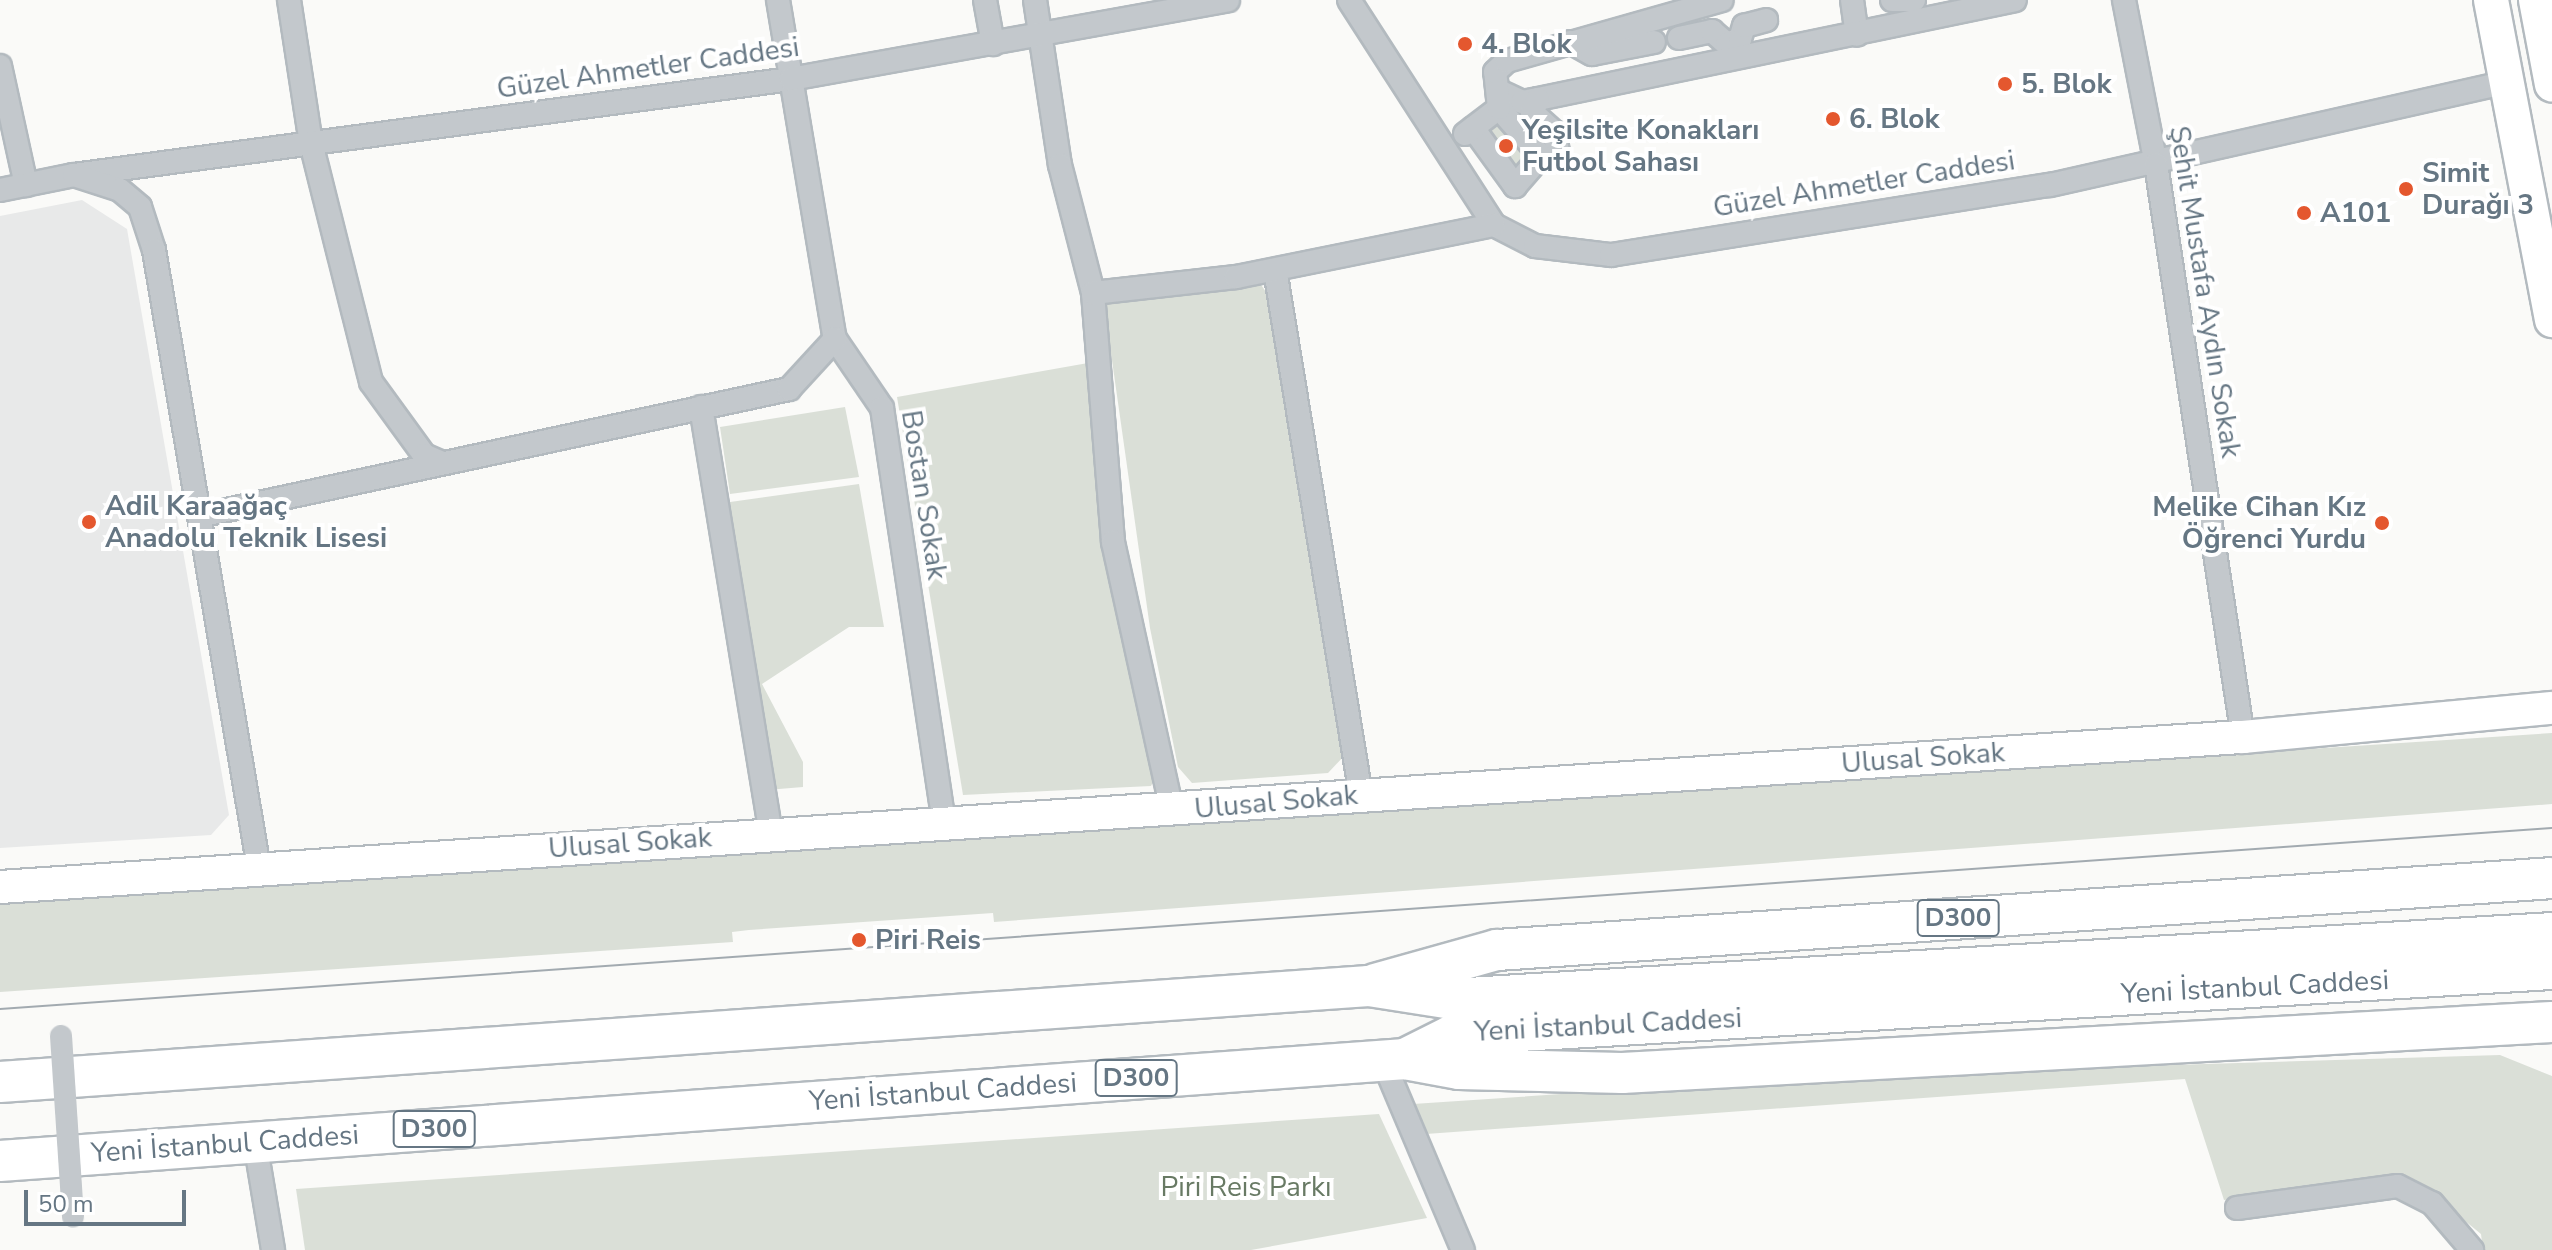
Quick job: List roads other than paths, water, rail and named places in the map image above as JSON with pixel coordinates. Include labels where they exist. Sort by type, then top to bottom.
[{"type":"highway","name":"D300","points":[[1369,986],[1497,950],[2548,876]]},
{"type":"highway","name":"Yeni İstanbul Caddesi","points":[[0,1082],[1369,986],[1452,999],[2552,933]]},
{"type":"highway","name":"Yeni İstanbul Caddesi","points":[[0,1161],[1394,1060],[1453,1035],[2552,969]]},
{"type":"highway","name":"D300","points":[[1394,1060],[1459,1069],[1622,1073],[2552,1022]]},
{"type":"highway","points":[[2452,1029],[2552,1047]]},
{"type":"main road","points":[[2491,0],[2552,320]]},
{"type":"main road","points":[[2536,0],[2552,81]]},
{"type":"street","points":[[289,0],[311,143],[371,382],[424,455],[440,462]]},
{"type":"street","name":"Bostan Sokak","points":[[778,0],[835,339],[882,408],[944,824]]},
{"type":"street","points":[[985,0],[993,44]]},
{"type":"street","points":[[1035,0],[1060,165],[1093,293],[1113,542],[1172,811]]},
{"type":"street","name":"Güzel Ahmetler Caddesi","points":[[0,190],[74,175],[791,79],[1228,0]]},
{"type":"street","points":[[1093,293],[1275,270],[1494,225],[1349,0]]},
{"type":"street","points":[[1500,100],[1522,102],[1609,82],[1722,0]]},
{"type":"street","points":[[1892,0],[1914,0]]},
{"type":"street","points":[[1541,156],[1500,100],[1495,72],[1507,61],[1570,42],[1664,42],[1772,48],[1857,35],[1941,8],[2015,0]]},
{"type":"street","name":"Şehit Mustafa Aydın Sokak","points":[[2124,0],[2156,164],[2243,737]]},
{"type":"street","points":[[1854,1],[1857,35]]},
{"type":"street","points":[[1570,42],[1592,54],[1712,31],[1727,44],[1740,39],[1744,26],[1764,10],[1772,48]]},
{"type":"street","points":[[1609,82],[1613,52]]},
{"type":"street","points":[[0,66],[8,137],[26,185]]},
{"type":"street","name":"Güzel Ahmetler Caddesi","points":[[1494,225],[1535,246],[1611,255],[2156,164],[2506,82]]},
{"type":"street","points":[[1500,100],[1469,131],[1515,186],[1541,156],[1559,156],[1554,132],[1532,112],[1538,99]]},
{"type":"street","points":[[74,175],[120,190],[140,207],[199,516],[259,868]]},
{"type":"street","points":[[1275,270],[1361,796]]},
{"type":"street","points":[[199,516],[789,389],[835,339]]},
{"type":"street","points":[[701,407],[771,834]]},
{"type":"street","name":"Ulusal Sokak","points":[[0,887],[2243,737],[2552,708]]},
{"type":"street","points":[[61,1036],[73,1217]]},
{"type":"street","points":[[1394,1060],[1463,1250]]},
{"type":"street","points":[[255,1142],[273,1250]]},
{"type":"street","points":[[2237,1208],[2398,1186],[2432,1203],[2472,1250]]},
{"type":"tram line","points":[[0,1009],[2552,828]]},
{"type":"place","name":"4. Blok","points":[[1465,44]]},
{"type":"place","name":"5. Blok","points":[[2005,84]]},
{"type":"place","name":"6. Blok","points":[[1833,119]]},
{"type":"place","name":"Yeşilsite Konakları Futbol Sahası","points":[[1506,146]]},
{"type":"place","name":"Simit Durağı 3","points":[[2406,189]]},
{"type":"place","name":"A101","points":[[2304,213]]},
{"type":"place","name":"Adil Karaağaç Anadolu Teknik Lisesi","points":[[89,522]]},
{"type":"place","name":"Melike Cihan Kız Öğrenci Yurdu","points":[[2382,523]]},
{"type":"place","name":"Piri Reis","points":[[859,940]]},
{"type":"park label","name":"Piri Reis Parkı","points":[[1246,1187]]}]
